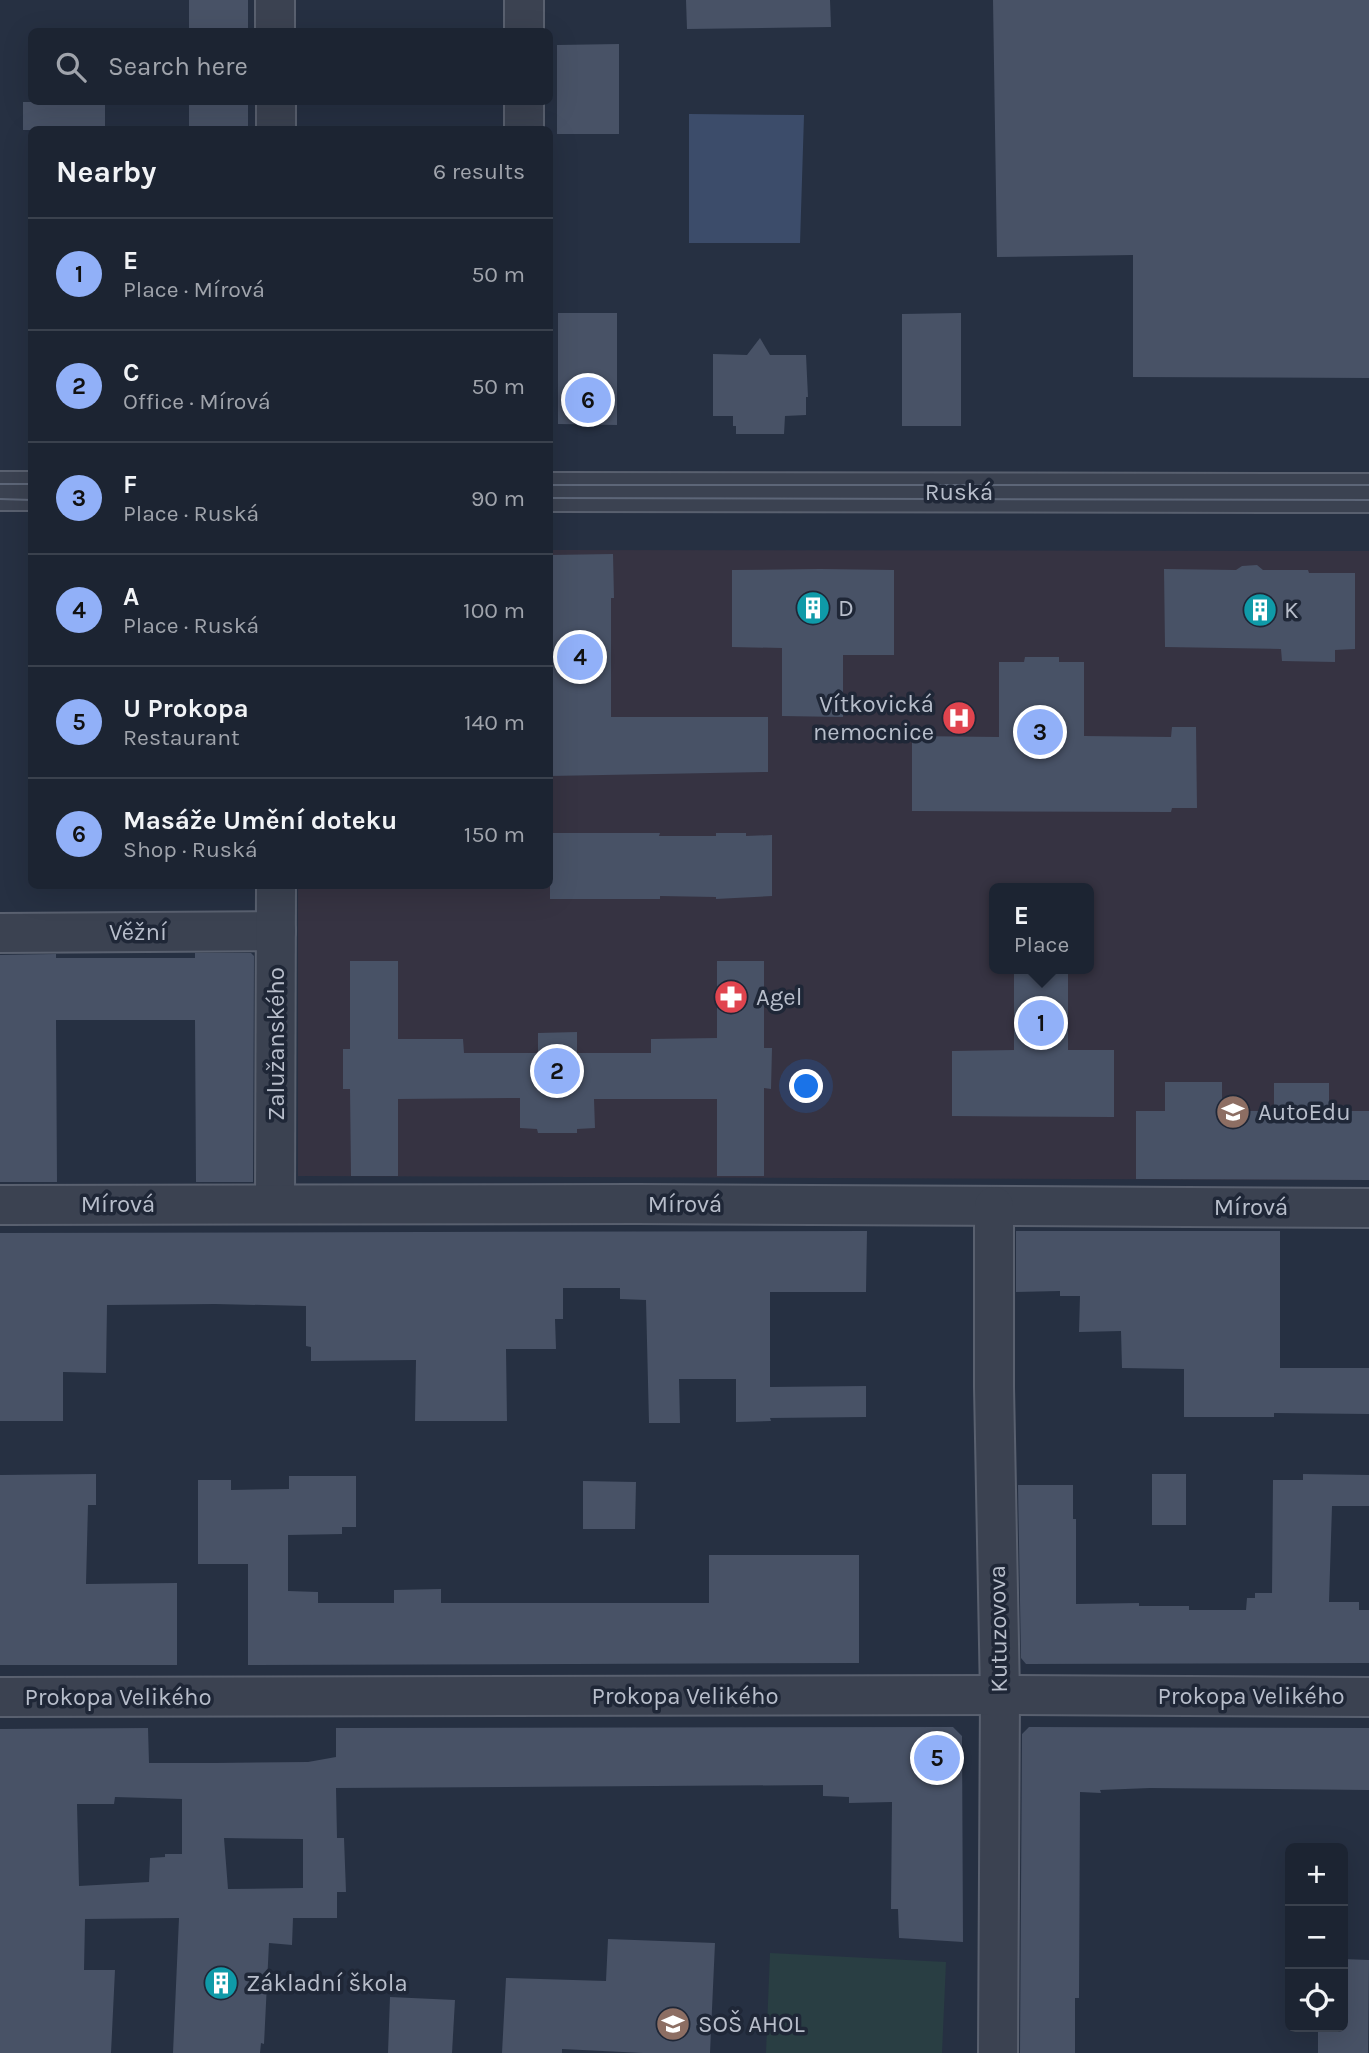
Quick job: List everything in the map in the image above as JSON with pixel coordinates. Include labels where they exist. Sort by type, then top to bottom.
[{"type":"street","points":[[275,0],[275,28]]},
{"type":"street","points":[[524,0],[524,28]]},
{"type":"street","points":[[276,105],[276,126]]},
{"type":"street","points":[[524,105],[524,126]]},
{"type":"street","points":[[0,491],[28,491]]},
{"type":"street","name":"Ruská","points":[[553,492],[1369,493]]},
{"type":"street","name":"Zalužanského","points":[[275,1203],[276,889]]},
{"type":"street","name":"Věžní","points":[[0,933],[276,931]]},
{"type":"street","name":"Mírová","points":[[0,1205],[275,1203],[1369,1208]]},
{"type":"street","name":"Kutuzovova","points":[[994,1206],[994,1387],[1000,1695],[998,2053]]},
{"type":"street","name":"Prokopa Velikého","points":[[0,1698],[1000,1695],[1369,1697]]},
{"type":"shaded area","name":"Vítkovická nemocnice","points":[[553,550],[1369,551],[1369,1180],[298,1176],[298,889],[553,889]]},
{"type":"green space","points":[[770,1953],[946,1962],[942,2053],[766,2053]]},
{"type":"water","points":[[689,114],[804,115],[800,243],[689,243]]},
{"type":"building","points":[[189,0],[248,0],[248,28],[189,28]]},
{"type":"building","points":[[686,0],[830,0],[831,27],[687,29]]},
{"type":"building","points":[[993,0],[1369,0],[1369,378],[1133,377],[1133,255],[997,257]]},
{"type":"building","points":[[619,44],[619,134],[557,134],[557,45]]},
{"type":"building","points":[[23,102],[28,102],[28,105],[105,105],[105,126],[28,126],[28,130],[23,130]]},
{"type":"building","points":[[189,105],[248,105],[248,126],[189,126]]},
{"type":"building","points":[[558,313],[617,313],[617,425],[558,424]]},
{"type":"building","points":[[961,313],[961,426],[902,426],[902,314]]},
{"type":"building","points":[[760,338],[770,355],[806,355],[806,415],[785,416],[784,434],[736,434],[733,416],[713,416],[713,354],[747,355]]},
{"type":"building","points":[[613,554],[611,717],[768,717],[768,772],[553,776],[553,555]]},
{"type":"building","name":"K","points":[[1257,565],[1263,570],[1355,573],[1355,649],[1335,650],[1335,662],[1282,661],[1281,649],[1165,647],[1164,569],[1236,570],[1242,566]]},
{"type":"building","name":"D","points":[[732,570],[894,570],[894,655],[843,655],[843,717],[782,716],[782,648],[732,647]]},
{"type":"building","points":[[1025,657],[1059,657],[1059,662],[1084,662],[1084,736],[1171,737],[1172,727],[1196,727],[1197,808],[1172,808],[1171,812],[912,811],[912,736],[999,737],[999,662],[1024,662]]},
{"type":"building","points":[[553,833],[772,835],[772,896],[716,899],[660,896],[660,899],[550,899],[550,889],[553,889]]},
{"type":"building","points":[[195,953],[251,953],[254,956],[253,1182],[196,1182],[195,1020],[56,1020],[57,1182],[0,1182],[0,955],[56,954],[56,958],[195,958]]},
{"type":"building","points":[[350,961],[398,961],[398,1039],[463,1039],[464,1053],[538,1053],[538,1033],[577,1032],[577,1053],[651,1053],[651,1039],[717,1038],[717,961],[764,961],[764,1048],[772,1048],[771,1089],[764,1088],[764,1176],[717,1176],[717,1099],[594,1099],[595,1128],[577,1129],[577,1133],[538,1133],[537,1129],[520,1128],[520,1098],[398,1099],[398,1176],[351,1176],[350,1089],[343,1089],[343,1049],[350,1049]]},
{"type":"building","points":[[1014,974],[1068,974],[1068,1050],[1114,1050],[1114,1117],[952,1116],[952,1051],[1014,1050]]},
{"type":"building","points":[[1165,1082],[1222,1082],[1222,1111],[1274,1111],[1274,1083],[1329,1083],[1329,1111],[1369,1111],[1369,1180],[1136,1179],[1136,1111],[1165,1111]]},
{"type":"building","points":[[867,1231],[866,1292],[770,1292],[770,1387],[866,1386],[866,1417],[770,1418],[771,1421],[736,1422],[736,1379],[679,1379],[680,1423],[649,1423],[646,1300],[620,1299],[620,1288],[563,1288],[563,1319],[555,1319],[556,1349],[506,1349],[507,1421],[415,1421],[416,1360],[311,1361],[311,1347],[306,1346],[306,1306],[215,1304],[107,1305],[106,1373],[63,1372],[63,1421],[0,1421],[0,1233]]},
{"type":"building","points":[[1016,1231],[1280,1231],[1280,1368],[1369,1368],[1369,1414],[1274,1413],[1274,1417],[1184,1417],[1184,1369],[1122,1368],[1121,1331],[1079,1332],[1080,1296],[1060,1296],[1060,1291],[1016,1292]]},
{"type":"building","points":[[96,1474],[96,1505],[88,1505],[86,1584],[177,1583],[177,1665],[0,1665],[0,1475]]},
{"type":"building","points":[[1152,1474],[1186,1474],[1186,1525],[1152,1525]]},
{"type":"building","points":[[1303,1474],[1369,1475],[1369,1506],[1332,1506],[1329,1602],[1359,1602],[1359,1610],[1369,1610],[1369,1663],[1026,1664],[1021,1658],[1018,1485],[1073,1485],[1073,1519],[1076,1519],[1076,1604],[1139,1603],[1139,1606],[1189,1606],[1189,1610],[1246,1610],[1247,1598],[1255,1598],[1255,1593],[1272,1593],[1273,1480],[1303,1480]]},
{"type":"building","points":[[289,1476],[356,1476],[356,1527],[342,1527],[342,1534],[288,1535],[288,1591],[318,1592],[318,1603],[394,1603],[394,1590],[441,1589],[441,1603],[709,1603],[709,1555],[859,1555],[859,1663],[248,1665],[248,1564],[198,1564],[198,1480],[231,1480],[231,1490],[289,1489]]},
{"type":"building","points":[[583,1481],[636,1482],[635,1529],[583,1529]]},
{"type":"building","points":[[953,1727],[962,1736],[963,1942],[899,1938],[898,1909],[891,1909],[892,1802],[849,1803],[849,1797],[823,1796],[823,1785],[336,1788],[337,1838],[344,1838],[346,1892],[337,1892],[337,1918],[293,1918],[292,1945],[269,1943],[264,2044],[261,2043],[260,2053],[173,2053],[179,1918],[85,1919],[84,1970],[115,1970],[111,2053],[0,2053],[0,1729],[148,1728],[149,1763],[215,1763],[308,1762],[336,1757],[336,1728]],"holes":[[[115,1797],[182,1799],[182,1854],[165,1854],[165,1857],[150,1858],[149,1882],[79,1886],[77,1804],[114,1804]],[[224,1838],[303,1839],[303,1888],[228,1889]]]},
{"type":"building","points":[[1029,1727],[1369,1728],[1369,1790],[1150,1788],[1100,1790],[1101,1793],[1080,1792],[1079,1998],[1075,1998],[1075,2053],[1020,2053],[1022,1734]]},
{"type":"building","points":[[608,1939],[715,1943],[710,2053],[562,2049],[562,2053],[502,2053],[506,1978],[606,1981]]},
{"type":"building","points":[[1348,1959],[1369,1960],[1368,2053],[1318,2053],[1318,2032],[1348,2032]]},
{"type":"building","points":[[390,1997],[455,2000],[452,2053],[388,2053]]},
{"type":"tram line","points":[[0,484],[28,484]]},
{"type":"tram line","points":[[553,485],[1369,485]]},
{"type":"tram line","points":[[553,498],[1369,500]]},
{"type":"tram line","points":[[0,499],[28,500]]},
{"type":"place","name":"Masáže Umění doteku","points":[[588,400]]},
{"type":"place","name":"D","points":[[813,608]]},
{"type":"place","name":"K","points":[[1260,610]]},
{"type":"place","name":"A","points":[[580,657]]},
{"type":"place","name":"Vítkovická nemocnice","points":[[959,718]]},
{"type":"place","name":"F","points":[[1040,732]]},
{"type":"place","name":"Agel","points":[[731,997]]},
{"type":"place","name":"E","points":[[1041,1023]]},
{"type":"place","name":"C","points":[[557,1071]]},
{"type":"place","name":"AutoEdu","points":[[1233,1112]]},
{"type":"place","name":"U Prokopa","points":[[937,1758]]},
{"type":"place","name":"Základní škola","points":[[221,1983]]},
{"type":"place","name":"SOŠ AHOL","points":[[673,2024]]}]
